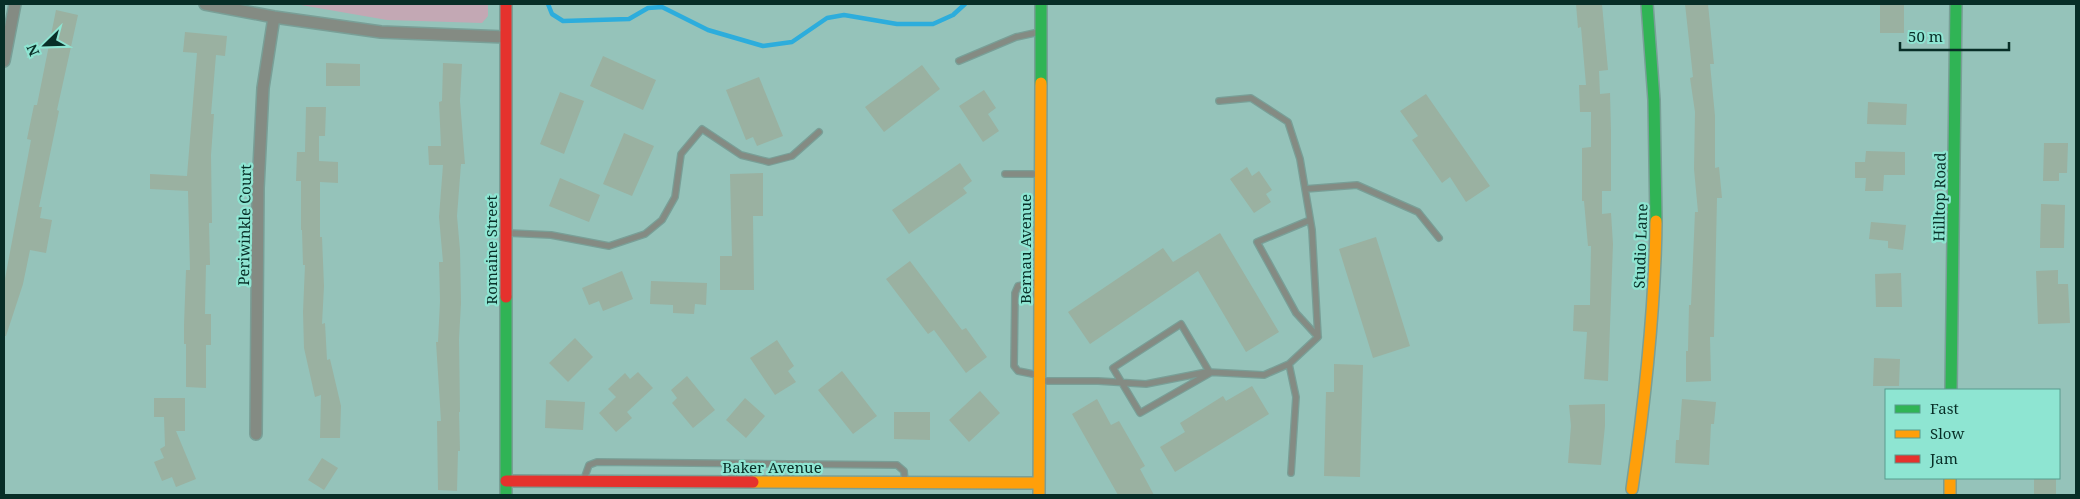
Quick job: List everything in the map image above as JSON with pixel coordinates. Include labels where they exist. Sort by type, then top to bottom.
[{"type":"street","points":[[4,61],[15,4]]},
{"type":"street","points":[[205,4],[274,17],[380,32],[506,37]]},
{"type":"street","name":"Romaine Street","points":[[506,4],[506,495]]},
{"type":"street","name":"Bernau Avenue","points":[[1039,495],[1041,4]]},
{"type":"street","name":"Studio Lane","points":[[1632,489],[1646,387],[1655,266],[1657,165],[1654,73],[1646,4]]},
{"type":"street","name":"Hilltop Road","points":[[1951,389],[1956,4]]},
{"type":"street","name":"Periwinkle Court","points":[[256,434],[258,188],[263,88],[274,17]]},
{"type":"street","points":[[1950,479],[1950,495]]},
{"type":"street","name":"Baker Avenue","points":[[506,481],[1039,483]]},
{"type":"lane","points":[[960,60],[1016,37],[1041,31]]},
{"type":"lane","points":[[1219,101],[1251,98],[1288,122],[1300,159],[1310,220],[1318,337]]},
{"type":"lane","points":[[506,233],[551,235],[609,246],[645,234],[662,220],[676,197],[681,154],[702,130],[740,155],[769,162],[792,156],[819,132]]},
{"type":"lane","points":[[1005,174],[1040,174]]},
{"type":"lane","points":[[1305,189],[1357,185],[1418,212],[1439,238]]},
{"type":"lane","points":[[1310,220],[1257,242],[1296,313],[1318,337]]},
{"type":"lane","points":[[1040,282],[1018,286],[1015,293],[1014,366],[1018,371],[1040,378],[1146,384],[1210,372],[1264,375],[1289,364],[1318,337]]},
{"type":"lane","points":[[1181,324],[1210,372],[1140,413],[1113,368],[1181,324]]},
{"type":"lane","points":[[1289,364],[1296,397],[1291,473]]},
{"type":"lane","points":[[583,481],[589,465],[597,462],[897,466],[904,471],[905,483]]},
{"type":"lane","points":[[743,482],[745,464]]},
{"type":"shaded area","points":[[295,4],[488,4],[488,16],[482,23],[387,20]]},
{"type":"building","points":[[1576,4],[1602,4],[1608,70],[1599,71],[1600,94],[1610,93],[1611,191],[1602,191],[1602,214],[1611,213],[1613,244],[1608,381],[1584,379],[1587,332],[1573,331],[1574,305],[1590,305],[1591,246],[1588,246],[1584,201],[1582,201],[1582,148],[1591,147],[1591,112],[1580,112],[1579,85],[1586,85],[1581,27],[1578,28]]},
{"type":"building","points":[[1685,4],[1708,4],[1714,64],[1710,64],[1715,116],[1715,168],[1719,167],[1722,198],[1717,198],[1714,337],[1710,337],[1711,381],[1686,382],[1686,351],[1688,351],[1689,305],[1691,305],[1695,212],[1698,212],[1694,169],[1695,112],[1690,78],[1693,77]]},
{"type":"building","points":[[1880,4],[1904,4],[1904,33],[1880,33]]},
{"type":"building","points":[[56,10],[78,15],[57,110],[59,111],[39,207],[42,207],[40,218],[52,220],[46,253],[30,250],[23,284],[6,336],[4,336],[4,284],[31,140],[27,139],[34,105],[37,105]]},
{"type":"building","points":[[185,32],[227,36],[225,56],[216,55],[211,114],[214,114],[211,155],[212,223],[209,223],[210,265],[206,265],[205,314],[211,314],[211,345],[206,345],[206,388],[186,387],[184,325],[186,270],[190,270],[188,191],[150,189],[150,174],[187,176],[197,53],[183,52]]},
{"type":"building","points":[[603,56],[656,80],[643,110],[590,86]]},
{"type":"building","points":[[326,63],[360,64],[360,86],[326,86]]},
{"type":"building","points":[[443,63],[462,64],[460,101],[465,164],[461,164],[457,216],[461,303],[459,339],[460,451],[458,451],[457,491],[438,490],[437,421],[441,421],[436,342],[438,342],[440,301],[439,262],[443,262],[439,217],[443,165],[429,165],[428,146],[441,146],[439,102],[442,101]]},
{"type":"building","points":[[922,65],[940,89],[884,132],[865,107]]},
{"type":"building","points":[[759,77],[783,136],[757,146],[753,137],[746,140],[726,90]]},
{"type":"building","points":[[984,90],[996,108],[988,114],[999,131],[983,142],[959,106]]},
{"type":"building","points":[[560,92],[584,101],[564,154],[540,144]]},
{"type":"building","points":[[1426,94],[1490,186],[1466,202],[1450,177],[1442,183],[1412,140],[1418,136],[1400,111]]},
{"type":"building","points":[[1868,102],[1907,104],[1906,125],[1867,124]]},
{"type":"building","points":[[306,107],[326,107],[325,136],[319,136],[319,161],[338,162],[338,183],[320,182],[320,237],[322,237],[324,286],[322,324],[325,323],[327,360],[330,359],[341,406],[340,438],[320,438],[321,395],[315,397],[304,348],[305,265],[303,265],[301,230],[301,181],[296,181],[297,152],[305,152]]},
{"type":"building","points":[[624,133],[654,146],[632,196],[603,184]]},
{"type":"building","points":[[2044,143],[2068,143],[2067,173],[2059,173],[2059,181],[2043,181]]},
{"type":"building","points":[[1866,151],[1905,152],[1905,175],[1884,175],[1883,191],[1865,191],[1866,178],[1855,178],[1855,162],[1865,162]]},
{"type":"building","points":[[960,163],[972,181],[963,188],[967,193],[909,234],[892,210]]},
{"type":"building","points":[[1247,167],[1252,176],[1259,171],[1272,190],[1266,194],[1271,202],[1254,213],[1230,179]]},
{"type":"building","points":[[763,173],[763,216],[753,216],[754,290],[720,290],[720,256],[732,256],[730,174]]},
{"type":"building","points":[[560,178],[600,195],[589,222],[549,206]]},
{"type":"building","points":[[2041,204],[2065,205],[2064,248],[2040,248]]},
{"type":"building","points":[[1871,222],[1906,225],[1903,250],[1888,248],[1888,241],[1869,239]]},
{"type":"building","points":[[1220,233],[1279,332],[1246,352],[1198,271],[1090,344],[1068,312],[1163,248],[1173,262]]},
{"type":"building","points":[[1376,237],[1410,346],[1373,358],[1339,249]]},
{"type":"building","points":[[910,261],[962,330],[966,328],[987,357],[966,373],[934,330],[928,334],[886,279]]},
{"type":"building","points":[[2058,270],[2058,284],[2068,284],[2070,323],[2038,324],[2036,271]]},
{"type":"building","points":[[622,271],[633,299],[603,311],[599,301],[589,305],[582,288]]},
{"type":"building","points":[[1901,273],[1902,307],[1876,307],[1875,274]]},
{"type":"building","points":[[651,281],[707,283],[706,305],[695,304],[694,314],[673,313],[673,305],[650,304]]},
{"type":"building","points":[[575,338],[593,357],[568,382],[549,363]]},
{"type":"building","points":[[777,340],[794,366],[788,371],[796,382],[775,395],[750,358]]},
{"type":"building","points":[[1874,358],[1900,359],[1899,386],[1873,386]]},
{"type":"building","points":[[1334,364],[1363,365],[1360,477],[1324,476],[1326,392],[1334,392]]},
{"type":"building","points":[[842,371],[877,416],[853,434],[818,390]]},
{"type":"building","points":[[638,372],[653,388],[627,412],[632,418],[616,432],[599,413],[616,397],[608,389],[625,373],[630,379]]},
{"type":"building","points":[[687,376],[715,410],[693,428],[672,403],[677,398],[671,390]]},
{"type":"building","points":[[1252,386],[1269,414],[1175,472],[1160,447],[1185,432],[1180,423],[1223,396],[1226,401]]},
{"type":"building","points":[[980,391],[1000,413],[969,442],[949,420]]},
{"type":"building","points":[[154,398],[185,398],[185,431],[176,431],[196,479],[176,487],[172,477],[162,481],[154,462],[164,458],[160,449],[165,446],[164,417],[154,417]]},
{"type":"building","points":[[745,398],[765,416],[746,438],[726,420]]},
{"type":"building","points":[[1097,399],[1111,425],[1119,421],[1145,466],[1140,469],[1154,495],[1118,495],[1072,414]]},
{"type":"building","points":[[1682,399],[1716,402],[1714,424],[1711,424],[1709,465],[1675,463],[1676,440],[1679,440]]},
{"type":"building","points":[[546,400],[585,402],[583,430],[545,428]]},
{"type":"building","points":[[1605,404],[1601,465],[1568,463],[1571,426],[1569,405]]},
{"type":"building","points":[[894,412],[930,412],[930,440],[894,439]]},
{"type":"building","points":[[322,458],[338,468],[324,490],[308,480]]},
{"type":"building","points":[[2034,479],[2056,479],[2056,495],[2034,495]]},
{"type":"waterway","points":[[548,4],[552,14],[563,21],[629,19],[648,8],[662,7],[708,30],[763,46],[792,42],[827,18],[844,15],[897,24],[933,24],[953,15],[965,4]]},
{"type":"traffic: fast","points":[[1041,4],[1041,83]]},
{"type":"traffic: fast","points":[[1647,4],[1654,100],[1656,221]]},
{"type":"traffic: fast","points":[[1951,389],[1956,4]]},
{"type":"traffic: fast","points":[[506,297],[506,495]]},
{"type":"traffic: slow","points":[[1039,495],[1041,83]]},
{"type":"traffic: slow","points":[[1632,489],[1648,355],[1654,288],[1656,221]]},
{"type":"traffic: slow","points":[[1950,479],[1950,495]]},
{"type":"traffic: slow","points":[[753,482],[1039,483]]},
{"type":"traffic: jam","points":[[506,4],[506,297]]},
{"type":"traffic: jam","points":[[506,481],[753,482]]}]
